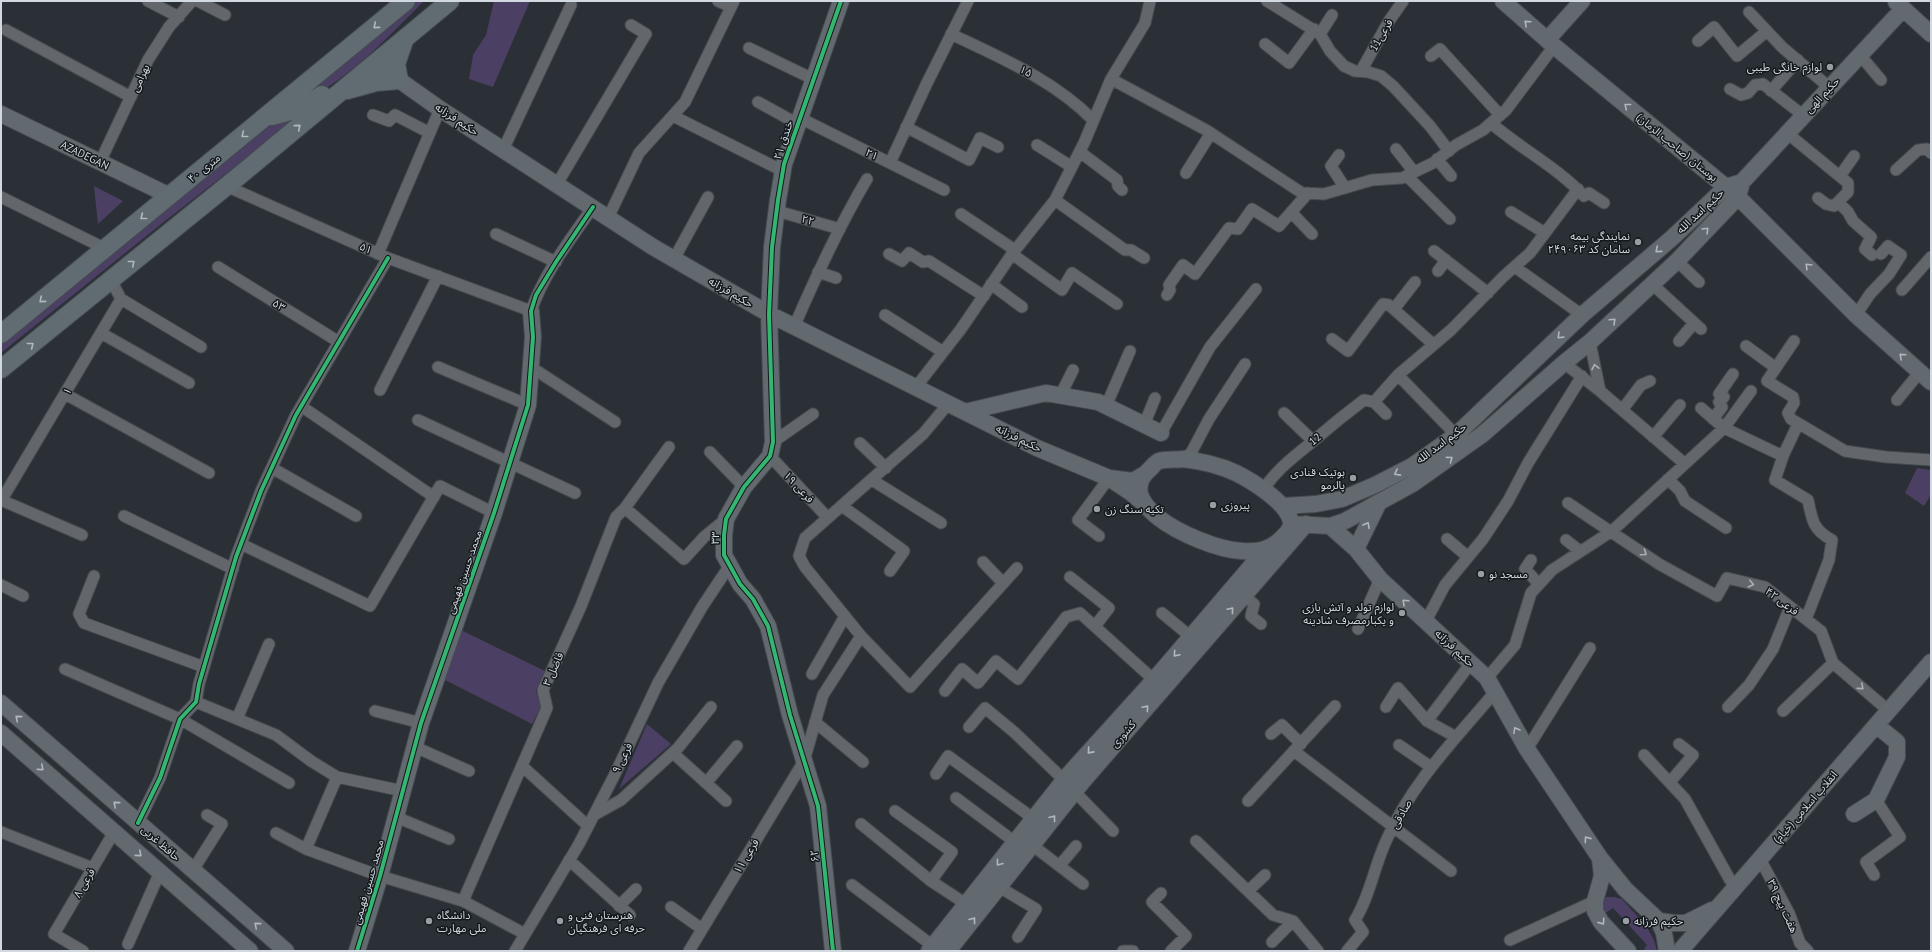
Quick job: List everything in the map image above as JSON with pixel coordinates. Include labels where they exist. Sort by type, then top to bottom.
[{"type":"main road","name":"۴۰ متری","points":[[1,334],[406,1]]},
{"type":"main road","points":[[377,62],[382,47],[406,27],[432,1]]},
{"type":"main road","points":[[1,369],[450,1]]},
{"type":"main road","name":"۲۱ خندق","points":[[769,314],[772,247],[783,171],[799,121],[815,80],[840,1]]},
{"type":"main road","name":"بوستان (صاحب الزمان)","points":[[1503,1],[1550,43],[1736,189],[1856,315],[1925,377]]},
{"type":"main road","points":[[1550,43],[1582,1]]},
{"type":"main road","points":[[1899,5],[1931,34]]},
{"type":"main road","name":"حکیم الهی","points":[[1736,189],[1830,88],[1860,54],[1899,5]]},
{"type":"main road","points":[[339,93],[376,82],[399,80],[396,64],[405,38]]},
{"type":"main road","points":[[265,118],[301,108],[334,88],[365,62],[377,62]]},
{"type":"main road","name":"حکیم فرزانه","points":[[377,62],[399,80],[440,108],[608,218],[674,259],[769,314],[1038,448],[1109,478]]},
{"type":"main road","name":"AZADEGAN","points":[[1,114],[170,196]]},
{"type":"main road","name":"حکیم اسد الله","points":[[1283,506],[1316,504],[1342,499],[1375,485],[1412,466],[1456,434],[1582,315],[1672,238],[1736,189]]},
{"type":"main road","name":"حکیم اسد الله","points":[[1330,526],[1345,521],[1414,483],[1483,434],[1590,342],[1681,256],[1736,189]]},
{"type":"main road","points":[[1672,238],[1681,256]]},
{"type":"main road","name":"محمد حسین فهیمی","points":[[357,951],[380,876],[421,722],[494,513],[528,405],[533,337],[531,311]]},
{"type":"main road","points":[[769,314],[771,449]]},
{"type":"main road","points":[[965,412],[1046,393],[1098,402],[1161,433]]},
{"type":"main road","name":"۳۳","points":[[771,449],[744,487],[726,519],[723,547],[724,556],[768,626],[790,715],[804,760]]},
{"type":"main road","points":[[1109,478],[1133,481],[1143,475],[1159,461],[1183,459],[1202,461],[1235,473],[1263,490],[1283,506],[1299,524]]},
{"type":"main road","points":[[1143,475],[1138,489],[1145,505]]},
{"type":"main road","points":[[1109,478],[1130,492],[1159,518],[1183,532],[1210,544],[1240,551],[1265,550],[1281,540],[1288,532],[1299,524],[1330,526]]},
{"type":"main road","points":[[1356,549],[1379,502]]},
{"type":"main road","name":"کشوری","points":[[931,949],[1034,819],[1069,786],[1244,596],[1299,524]]},
{"type":"main road","name":"حکیم فرزانه","points":[[1330,526],[1356,549],[1380,579],[1487,678],[1527,749],[1600,858],[1625,889],[1659,921]]},
{"type":"main road","name":"کشوری","points":[[948,951],[1032,845],[1069,786],[1154,680],[1265,550]]},
{"type":"main road","name":"انقلاب اسلامی (خیام)","points":[[1680,951],[1931,662]]},
{"type":"main road","name":"حافظ غربی","points":[[1,703],[286,951]]},
{"type":"main road","points":[[1854,814],[1876,800],[1897,757],[1897,742],[1876,725]]},
{"type":"main road","name":"حافظ غربی","points":[[1,733],[250,951]]},
{"type":"main road","name":"۶۲","points":[[804,760],[818,806],[833,951]]},
{"type":"main road","points":[[1600,858],[1602,876],[1595,901],[1595,911],[1601,922],[1627,950]]},
{"type":"main road","points":[[197,904],[214,888]]},
{"type":"main road","points":[[1595,901],[1606,892],[1625,889]]},
{"type":"main road","points":[[1659,921],[1674,923],[1686,922],[1717,908]]},
{"type":"main road","points":[[1659,921],[1664,933],[1667,951]]},
{"type":"street","points":[[148,1],[179,16]]},
{"type":"street","name":"بهرامی","points":[[100,162],[148,60],[169,27],[192,1]]},
{"type":"street","points":[[198,1],[225,15]]},
{"type":"street","points":[[608,218],[639,153],[685,102],[732,4],[718,1]]},
{"type":"street","points":[[890,163],[906,127],[968,1]]},
{"type":"street","points":[[916,387],[984,296],[1013,252],[1055,200],[1080,152],[1111,79],[1145,23],[1150,1]]},
{"type":"street","points":[[1267,1],[1317,32],[1330,51],[1344,66],[1381,76],[1393,86],[1430,126],[1449,151]]},
{"type":"street","name":"فرعی11","points":[[1361,71],[1389,21],[1403,1]]},
{"type":"street","points":[[503,150],[571,5]]},
{"type":"street","points":[[1749,12],[1767,31],[1830,88]]},
{"type":"street","points":[[1265,44],[1289,63],[1332,15]]},
{"type":"street","points":[[556,184],[646,34],[631,25]]},
{"type":"street","points":[[1698,41],[1714,27],[1737,56],[1767,31]]},
{"type":"street","points":[[6,30],[131,97]]},
{"type":"street","name":"۱۵","points":[[951,34],[1001,57],[1036,76],[1078,104],[1093,120]]},
{"type":"street","points":[[1111,79],[1211,133],[1302,193],[1324,194],[1372,180],[1402,178],[1437,160],[1483,130],[1500,114],[1550,43]]},
{"type":"street","points":[[750,48],[815,80]]},
{"type":"street","points":[[1431,56],[1440,49],[1500,114]]},
{"type":"street","points":[[1860,54],[1881,80]]},
{"type":"street","points":[[1771,91],[1798,60]]},
{"type":"street","points":[[1730,89],[1741,95],[1748,93],[1755,85],[1763,84],[1804,116]]},
{"type":"street","name":"۲۱","points":[[758,102],[890,163],[944,190]]},
{"type":"street","points":[[138,823],[160,778],[180,719],[196,702],[204,667],[233,569],[261,491],[301,406],[339,342],[383,256],[440,108]]},
{"type":"street","points":[[373,115],[389,121],[395,115],[430,133]]},
{"type":"street","points":[[673,116],[783,171]]},
{"type":"street","points":[[1491,123],[1510,140],[1578,189],[1584,196],[1589,193],[1604,203]]},
{"type":"street","points":[[906,127],[969,160],[980,138],[998,147]]},
{"type":"street","points":[[1186,173],[1211,133]]},
{"type":"street","points":[[1787,133],[1848,183],[1848,192],[1834,206],[1826,204],[1818,198]]},
{"type":"street","points":[[1037,145],[1072,167]]},
{"type":"street","points":[[1896,170],[1918,150],[1930,148]]},
{"type":"street","points":[[1396,149],[1410,174],[1450,220]]},
{"type":"street","points":[[1080,152],[1117,180],[1118,186],[1122,190]]},
{"type":"street","points":[[1339,155],[1331,166],[1345,188]]},
{"type":"street","points":[[1840,176],[1854,156]]},
{"type":"street","points":[[1437,160],[1450,176]]},
{"type":"street","points":[[794,326],[818,272],[867,179]]},
{"type":"street","name":"۵۱","points":[[226,186],[383,256],[531,311]]},
{"type":"street","points":[[1386,414],[1374,402],[1398,375],[1450,330],[1530,253],[1578,189]]},
{"type":"street","points":[[1168,295],[1170,290],[1169,285],[1183,265],[1195,274],[1229,228],[1238,230],[1252,209],[1279,226],[1308,193]]},
{"type":"street","points":[[1,197],[104,248]]},
{"type":"street","points":[[674,259],[708,197]]},
{"type":"street","points":[[1055,200],[1125,250],[1131,250],[1144,258]]},
{"type":"street","points":[[1838,202],[1848,212],[1852,221],[1871,237],[1865,249],[1877,254],[1888,246],[1900,255],[1888,274],[1870,294],[1856,315]]},
{"type":"street","name":"محمد حسین فهیمی","points":[[531,311],[536,295],[556,262],[593,208]]},
{"type":"street","name":"۲۲","points":[[777,211],[840,228]]},
{"type":"street","points":[[1291,212],[1312,234]]},
{"type":"street","points":[[1511,212],[1545,233]]},
{"type":"street","points":[[960,214],[1062,290],[1072,273],[1117,304]]},
{"type":"street","points":[[496,234],[556,262]]},
{"type":"street","points":[[1434,251],[1488,293]]},
{"type":"street","points":[[889,254],[902,261],[909,253],[923,262],[929,260],[984,296]]},
{"type":"street","points":[[1681,256],[1699,282]]},
{"type":"street","points":[[1902,290],[1931,257]]},
{"type":"street","points":[[1438,271],[1446,260]]},
{"type":"street","points":[[1515,266],[1582,315]]},
{"type":"street","name":"۵۳","points":[[218,268],[339,342]]},
{"type":"street","points":[[818,272],[836,278]]},
{"type":"street","points":[[380,390],[438,276]]},
{"type":"street","points":[[111,280],[121,299],[201,347]]},
{"type":"street","points":[[1394,309],[1415,282]]},
{"type":"street","points":[[991,284],[1022,307]]},
{"type":"street","points":[[1652,284],[1697,326],[1679,341]]},
{"type":"street","points":[[1161,433],[1210,347],[1256,288]]},
{"type":"street","name":"۱","points":[[1,500],[121,299]]},
{"type":"street","points":[[1332,339],[1348,351],[1383,304],[1388,304],[1433,344]]},
{"type":"street","points":[[885,315],[943,352]]},
{"type":"street","points":[[101,334],[189,383]]},
{"type":"street","points":[[1794,341],[1767,381],[1793,397],[1794,403],[1788,412],[1791,420],[1845,451],[1886,457],[1931,460]]},
{"type":"street","points":[[1590,342],[1600,391]]},
{"type":"street","points":[[1746,346],[1776,368]]},
{"type":"street","points":[[1106,406],[1130,351]]},
{"type":"street","points":[[1564,363],[1600,391],[1685,464]]},
{"type":"street","points":[[1183,459],[1191,453],[1209,419],[1245,364]]},
{"type":"street","points":[[438,367],[528,405]]},
{"type":"street","points":[[531,367],[615,422]]},
{"type":"street","points":[[1060,396],[1073,370]]},
{"type":"street","points":[[1713,419],[1722,407],[1719,402],[1724,397],[1719,394],[1733,374]]},
{"type":"street","points":[[1398,375],[1456,434]]},
{"type":"street","points":[[1426,621],[1445,585],[1483,539],[1508,501],[1528,463],[1582,376]]},
{"type":"street","points":[[1897,400],[1925,377]]},
{"type":"street","points":[[1622,410],[1641,385],[1650,382]]},
{"type":"street","points":[[1487,678],[1515,645],[1531,593],[1539,584],[1552,570],[1612,531],[1724,428],[1751,391]]},
{"type":"street","points":[[65,394],[209,473]]},
{"type":"street","points":[[1144,425],[1156,398]]},
{"type":"street","name":"12","points":[[1263,490],[1271,478],[1293,455],[1313,441],[1340,417],[1364,400],[1374,402]]},
{"type":"street","points":[[948,404],[923,434],[805,538],[799,556],[805,567],[861,636],[910,687],[1017,568]]},
{"type":"street","points":[[1653,437],[1680,405]]},
{"type":"street","points":[[301,406],[434,497]]},
{"type":"street","points":[[1701,408],[1724,428],[1783,456]]},
{"type":"street","points":[[1284,413],[1313,441]]},
{"type":"street","points":[[771,449],[813,414]]},
{"type":"street","points":[[418,420],[575,493]]},
{"type":"street","points":[[1798,424],[1783,456],[1775,480],[1808,500],[1813,524],[1823,535],[1832,540],[1829,560],[1806,619]]},
{"type":"street","points":[[860,443],[886,468]]},
{"type":"street","name":"فاضل ۳","points":[[463,901],[548,708],[543,690],[581,606],[616,516],[625,508],[669,447]]},
{"type":"street","name":"فرعی ۱۹","points":[[771,449],[828,518]]},
{"type":"street","points":[[710,452],[744,487]]},
{"type":"street","points":[[272,468],[356,516]]},
{"type":"street","points":[[1099,536],[1078,520],[1109,478]]},
{"type":"street","points":[[1668,479],[1680,491],[1685,501],[1726,528]]},
{"type":"street","points":[[872,480],[941,523]]},
{"type":"street","points":[[241,544],[370,606],[440,486],[494,513]]},
{"type":"street","points":[[1,500],[82,535]]},
{"type":"street","points":[[1568,503],[1612,531]]},
{"type":"street","points":[[842,506],[904,551],[890,571]]},
{"type":"street","points":[[625,508],[684,559],[704,537],[726,519]]},
{"type":"street","points":[[124,516],[233,569]]},
{"type":"street","name":"فرعی ۴۲","points":[[1612,531],[1659,564],[1717,596],[1727,578],[1765,587],[1821,631],[1833,663],[1889,711]]},
{"type":"street","points":[[1447,539],[1468,557]]},
{"type":"street","points":[[1566,540],[1580,551]]},
{"type":"street","points":[[1531,560],[1525,569],[1539,584]]},
{"type":"street","points":[[983,562],[1003,583]]},
{"type":"street","name":"فرعی ۹","points":[[515,951],[594,815],[658,683],[702,607],[730,565]]},
{"type":"street","points":[[94,576],[79,614],[84,623],[204,667]]},
{"type":"street","points":[[1070,577],[1109,608],[1095,626]]},
{"type":"street","points":[[1358,629],[1380,579]]},
{"type":"street","points":[[1,585],[23,596]]},
{"type":"street","points":[[1244,596],[1254,604],[1251,616],[1262,624]]},
{"type":"street","points":[[1728,708],[1749,686],[1773,649],[1790,607]]},
{"type":"street","points":[[945,692],[962,670],[978,683],[996,661],[1018,679],[1066,617],[1080,613],[1154,680]]},
{"type":"street","points":[[1162,613],[1191,637]]},
{"type":"street","points":[[812,674],[845,616]]},
{"type":"street","name":"فرعی ۱۱","points":[[689,951],[804,760],[823,695],[861,636]]},
{"type":"street","points":[[237,719],[269,644]]},
{"type":"street","points":[[1527,749],[1590,648]]},
{"type":"street","points":[[1427,721],[1471,663]]},
{"type":"street","points":[[1783,711],[1833,663]]},
{"type":"street","points":[[65,669],[180,719],[289,783]]},
{"type":"street","points":[[1386,707],[1398,688],[1427,721],[1456,737]]},
{"type":"street","name":"صادقی","points":[[1347,951],[1363,932],[1355,920],[1364,906],[1386,841],[1416,787],[1431,767],[1495,692]]},
{"type":"street","points":[[196,702],[276,735],[311,761],[337,777],[403,791]]},
{"type":"street","points":[[1248,801],[1335,706]]},
{"type":"street","points":[[594,815],[621,800],[673,753],[711,708]]},
{"type":"street","points":[[969,727],[985,708],[1014,732],[1113,831]]},
{"type":"street","points":[[375,711],[421,722]]},
{"type":"street","points":[[815,722],[863,762]]},
{"type":"street","points":[[1270,734],[1282,725],[1297,748],[1452,871]]},
{"type":"street","points":[[1670,782],[1693,755],[1679,744]]},
{"type":"street","points":[[1399,745],[1431,767]]},
{"type":"street","points":[[706,783],[736,746]]},
{"type":"street","points":[[415,747],[469,771]]},
{"type":"street","points":[[673,753],[726,801]]},
{"type":"street","points":[[1644,755],[1685,799],[1730,880]]},
{"type":"street","points":[[936,774],[948,756],[1034,819]]},
{"type":"street","points":[[522,766],[588,826]]},
{"type":"street","points":[[306,849],[337,777]]},
{"type":"street","points":[[956,798],[1015,842]]},
{"type":"street","points":[[1874,875],[1866,862],[1900,838],[1876,800]]},
{"type":"street","points":[[895,811],[952,852],[931,881]]},
{"type":"street","points":[[193,870],[222,824],[207,815]]},
{"type":"street","points":[[396,817],[448,839]]},
{"type":"street","points":[[861,824],[931,881],[966,904]]},
{"type":"street","points":[[1,832],[93,868]]},
{"type":"street","name":"فرعی ۸","points":[[83,951],[54,934],[114,832]]},
{"type":"street","points":[[276,833],[306,849],[380,876],[463,901],[525,934]]},
{"type":"street","points":[[1196,841],[1273,915],[1293,921],[1318,951]]},
{"type":"street","points":[[1032,845],[1083,884]]},
{"type":"street","points":[[1060,865],[1076,846]]},
{"type":"street","name":"هفت پیچ ۳۹","points":[[1760,858],[1789,913],[1800,943],[1808,951]]},
{"type":"street","points":[[569,860],[630,915]]},
{"type":"street","points":[[128,944],[160,872]]},
{"type":"street","points":[[1248,891],[1265,875]]},
{"type":"street","points":[[852,885],[931,949]]},
{"type":"street","points":[[999,887],[1036,909],[1018,937]]},
{"type":"street","points":[[619,906],[636,889]]},
{"type":"street","points":[[1161,893],[1152,902],[1186,936],[1171,951]]},
{"type":"street","points":[[1510,940],[1595,901]]},
{"type":"street","points":[[671,907],[702,929]]},
{"type":"street","points":[[1272,942],[1293,921]]},
{"type":"street","points":[[1123,951],[1133,951]]},
{"type":"shaded area","points":[[415,1],[424,1],[364,59],[332,84],[296,104],[361,44]]},
{"type":"shaded area","points":[[494,1],[530,1],[493,87],[469,79],[473,55],[486,35]]},
{"type":"shaded area","points":[[300,116],[165,221],[1,353],[1,343],[272,124]]},
{"type":"shaded area","points":[[94,186],[123,201],[98,224]]},
{"type":"shaded area","points":[[1917,468],[1931,470],[1931,495],[1924,506],[1905,493]]},
{"type":"shaded area","points":[[461,630],[545,671],[536,690],[541,707],[532,724],[445,680]]},
{"type":"shaded area","points":[[647,724],[671,744],[619,789]]},
{"type":"shaded area","name":"حکیم فرزانه","points":[[1606,897],[1622,899],[1647,927],[1654,940],[1657,951],[1643,951],[1647,945],[1613,908],[1604,914],[1601,906]]},
{"type":"cycle path","points":[[833,951],[818,806],[790,715],[768,626],[753,599],[740,584],[724,555],[724,535],[726,519],[744,487],[770,456],[773,442],[769,314],[772,247],[778,200],[784,164],[841,1]]},
{"type":"cycle path","points":[[357,951],[380,876],[421,723],[494,513],[528,405],[533,337],[531,311],[536,295],[593,207]]},
{"type":"cycle path","points":[[138,823],[160,778],[180,719],[196,702],[199,684],[236,557],[261,491],[296,415],[388,258]]},
{"type":"place","name":"لوازم خانگی طیبی","points":[[1830,67]]},
{"type":"place","name":"نمایندگی بیمه سامان کد ۲۴۹۰۶۳","points":[[1638,242]]},
{"type":"place","name":"بوتیک قنادی پالرمو","points":[[1353,478]]},
{"type":"place","name":"پیروزی","points":[[1213,505]]},
{"type":"place","name":"تکیه سنگ زن","points":[[1097,509]]},
{"type":"place","name":"مسجد نو","points":[[1481,574]]},
{"type":"place","name":"لوازم تولد و آتش بازی و یکبارمصرف شادینه","points":[[1402,613]]},
{"type":"place","name":"دانشگاه ملی مهارت","points":[[429,921]]},
{"type":"place","name":"هنرستان فنی و حرفه ای فرهنگیان","points":[[560,921]]},
{"type":"place","name":"حکیم فرزانه","points":[[1626,921]]}]
